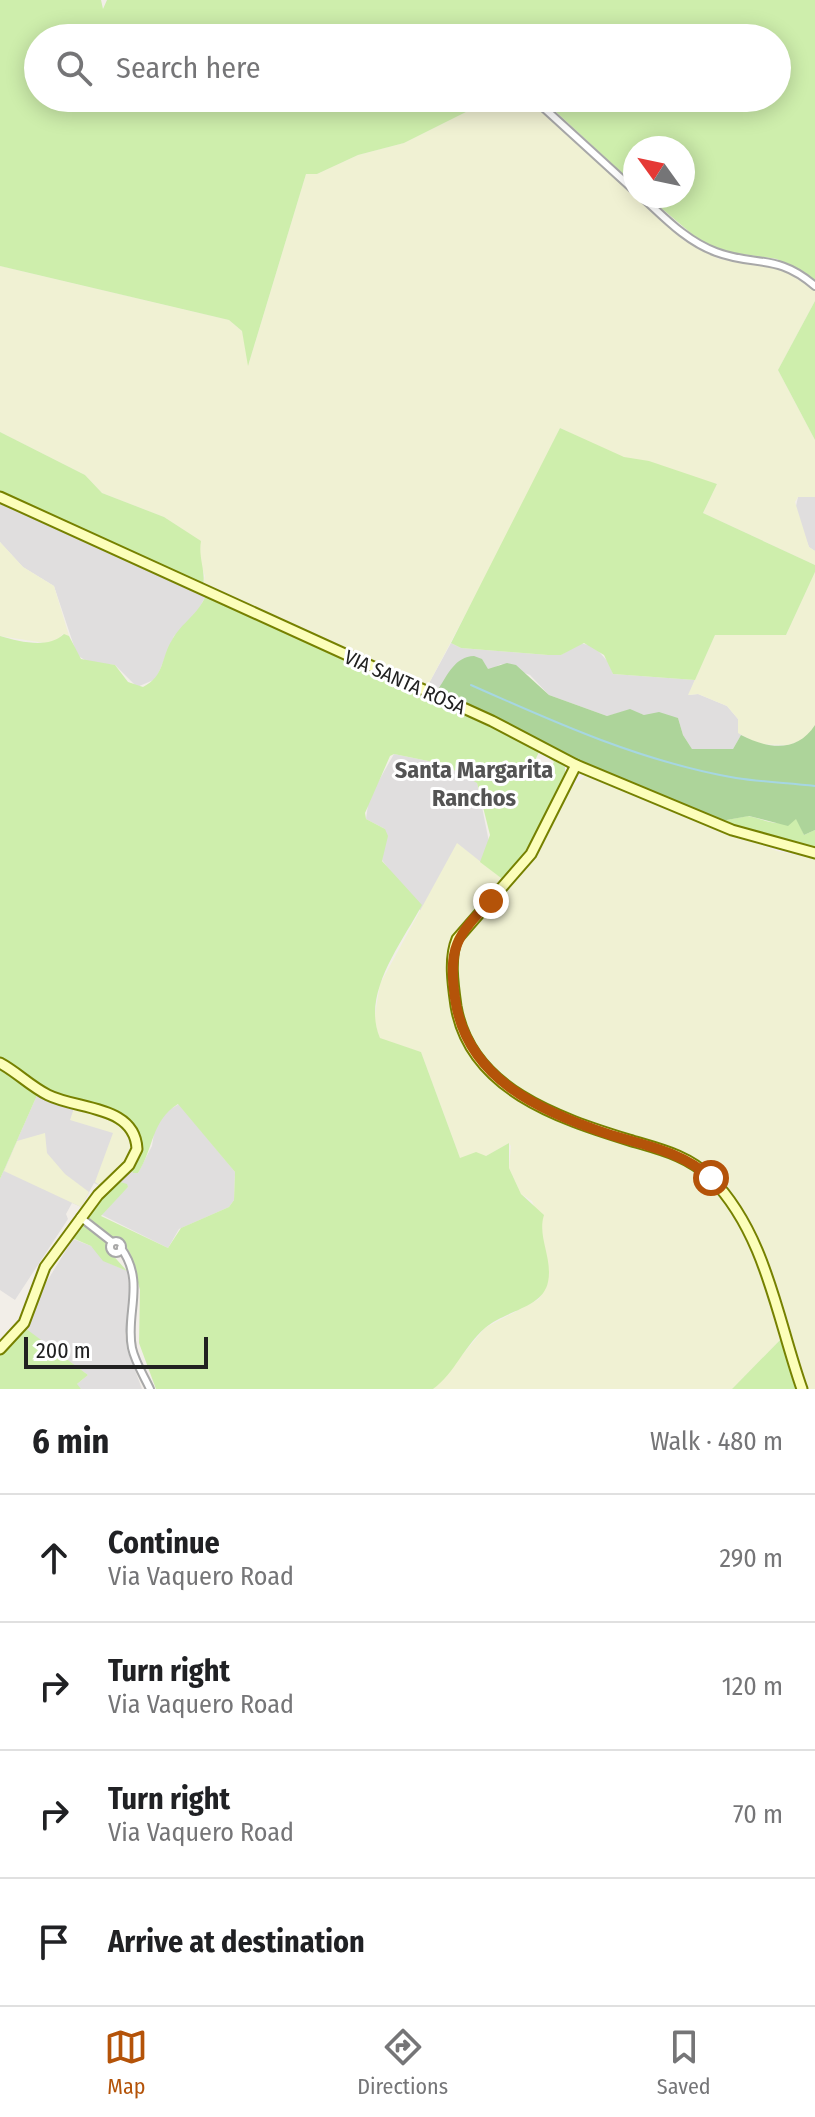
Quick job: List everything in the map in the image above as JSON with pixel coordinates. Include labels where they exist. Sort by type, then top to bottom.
[{"type":"street","points":[[548,112],[623,180]]},
{"type":"street","points":[[655,208],[697,244],[731,257],[772,261],[815,286]]},
{"type":"street","name":"VIA SANTA ROSA","points":[[0,497],[492,721],[576,765],[732,830],[815,853]]},
{"type":"street","points":[[576,765],[531,854],[469,922],[454,945],[454,995],[463,1030],[479,1061],[505,1086],[523,1098],[591,1128],[680,1156],[711,1178],[738,1213],[754,1242],[802,1389]]},
{"type":"street","points":[[0,1063],[49,1095],[116,1116],[129,1125],[137,1140],[137,1149],[129,1165],[80,1217],[39,1278],[24,1323],[0,1349]]},
{"type":"street","points":[[80,1217],[112,1242],[119,1241],[119,1250],[136,1292],[133,1350],[150,1389]]},
{"type":"shaded area","points":[[798,497],[815,497],[815,551],[809,547],[795,511]]},
{"type":"shaded area","points":[[0,503],[206,595],[195,617],[174,636],[156,679],[137,687],[115,665],[88,662],[77,655],[54,586],[23,567],[0,542]]},
{"type":"shaded area","points":[[451,643],[461,648],[548,655],[561,655],[579,643],[594,646],[609,663],[613,674],[695,680],[689,695],[698,694],[727,706],[738,719],[741,735],[733,749],[692,749],[683,735],[678,718],[644,715],[630,710],[607,716],[549,695],[530,675],[501,664],[442,695],[427,687]]},
{"type":"shaded area","points":[[394,754],[443,764],[477,782],[489,842],[462,925],[455,934],[450,950],[382,860],[385,829],[366,819],[369,798]]},
{"type":"shaded area","points":[[38,1093],[123,1124],[102,1187],[94,1183],[81,1207],[72,1203],[66,1214],[68,1219],[15,1300],[0,1290],[0,1179]]},
{"type":"shaded area","points":[[179,1104],[235,1172],[234,1200],[229,1207],[179,1229],[168,1248],[100,1214],[128,1187],[117,1181],[131,1168],[138,1173],[152,1146],[155,1127],[164,1113]]},
{"type":"shaded area","points":[[73,1239],[91,1246],[109,1263],[127,1271],[131,1303],[125,1335],[142,1389],[81,1389],[76,1385],[88,1375],[27,1330],[44,1286]]},
{"type":"green space","points":[[0,0],[101,0],[103,9],[107,0],[815,0],[815,280],[777,259],[721,251],[699,240],[661,208],[695,208],[695,136],[623,136],[623,174],[556,112],[791,112],[791,24],[24,24],[24,112],[466,112],[404,143],[358,155],[317,174],[306,174],[248,366],[242,331],[229,320],[0,266]]},
{"type":"green space","points":[[466,112],[543,112],[623,185],[623,208],[648,208],[683,240],[719,259],[778,267],[815,290],[815,301],[778,370],[815,440],[815,497],[798,497],[795,502],[809,547],[815,551],[815,565],[703,513],[717,484],[624,458],[560,428],[427,687],[203,585],[205,576],[198,557],[200,541],[164,517],[102,493],[85,475],[0,432],[0,266],[229,320],[242,331],[249,363],[306,174],[317,174],[358,155],[404,143]]},
{"type":"green space","points":[[815,301],[815,440],[778,370]]},
{"type":"green space","points":[[560,428],[624,457],[649,461],[717,484],[703,513],[815,565],[815,572],[786,635],[715,635],[695,680],[613,674],[604,655],[584,643],[561,655],[548,655],[461,648],[451,643]]},
{"type":"green space","points":[[0,432],[85,475],[102,493],[164,517],[201,541],[203,585],[0,491]]},
{"type":"green space","points":[[0,542],[23,567],[54,586],[69,636],[63,634],[56,642],[45,643],[0,636]]},
{"type":"green space","points":[[815,572],[815,725],[806,739],[788,745],[758,744],[738,733],[738,719],[727,706],[698,694],[688,695],[715,635],[786,635]]},
{"type":"green space","points":[[206,595],[520,741],[539,752],[531,769],[546,778],[554,762],[547,756],[565,767],[565,776],[535,836],[505,881],[480,862],[490,835],[477,783],[443,764],[394,754],[390,756],[365,813],[366,819],[385,829],[388,836],[382,861],[422,905],[394,953],[379,987],[375,1021],[380,1038],[421,1052],[460,1158],[476,1152],[486,1156],[509,1143],[509,1168],[521,1194],[544,1215],[542,1231],[549,1273],[545,1291],[531,1303],[485,1328],[433,1389],[156,1389],[139,1343],[140,1290],[130,1253],[122,1240],[96,1227],[88,1214],[117,1181],[127,1184],[128,1187],[101,1216],[168,1248],[181,1228],[229,1207],[234,1200],[235,1172],[178,1104],[163,1118],[143,1164],[138,1173],[133,1173],[131,1168],[140,1140],[129,1120],[58,1095],[0,1059],[0,636],[42,643],[64,634],[69,636],[81,659],[115,665],[128,682],[143,687],[159,672],[168,646]]},
{"type":"green space","points":[[474,656],[482,659],[488,669],[507,663],[516,665],[549,695],[607,716],[630,709],[644,715],[659,712],[678,718],[683,735],[692,749],[733,749],[741,735],[761,743],[781,746],[800,740],[815,725],[815,830],[804,835],[796,819],[788,826],[749,816],[721,821],[582,762],[442,695],[439,688],[453,667],[462,659]]},
{"type":"green space","points":[[585,776],[777,851],[815,859],[815,1389],[806,1389],[757,1241],[708,1170],[675,1150],[600,1127],[533,1099],[492,1069],[473,1044],[465,1025],[457,987],[458,945],[466,932],[522,872],[544,840],[567,792]]},
{"type":"green space","points":[[748,816],[779,823],[797,818],[804,835],[815,830],[815,850],[721,821]]},
{"type":"green space","points":[[457,843],[505,881],[452,940],[452,1003],[461,1038],[486,1074],[522,1102],[555,1118],[669,1155],[691,1166],[731,1209],[757,1259],[782,1338],[732,1389],[433,1389],[485,1328],[539,1299],[548,1282],[541,1224],[532,1201],[521,1194],[509,1168],[511,1146],[509,1143],[486,1156],[460,1158],[421,1052],[380,1039],[374,1020],[380,984]]},
{"type":"green space","points":[[0,1068],[38,1093],[0,1179]]},
{"type":"green space","points":[[74,1108],[102,1114],[128,1128],[134,1150],[123,1167],[102,1187],[95,1182],[113,1133],[70,1120]]},
{"type":"green space","points":[[45,1133],[47,1153],[65,1174],[89,1192],[81,1207],[4,1171],[17,1141]]},
{"type":"green space","points":[[82,1224],[108,1242],[109,1251],[127,1271],[103,1261],[91,1246],[70,1237]]},
{"type":"green space","points":[[25,1328],[88,1375],[77,1384],[81,1389],[0,1389],[0,1353]]},
{"type":"green space","points":[[782,1338],[799,1389],[732,1389]]},
{"type":"waterway","points":[[471,685],[568,727],[667,762],[736,778],[815,786]]},
{"type":"district","name":"Santa Margarita Ranchos","points":[[474,784]]},
{"type":"route","points":[[491,901],[469,922],[457,939],[453,952],[457,1012],[479,1061],[505,1086],[523,1098],[591,1128],[680,1156],[711,1178]]}]
